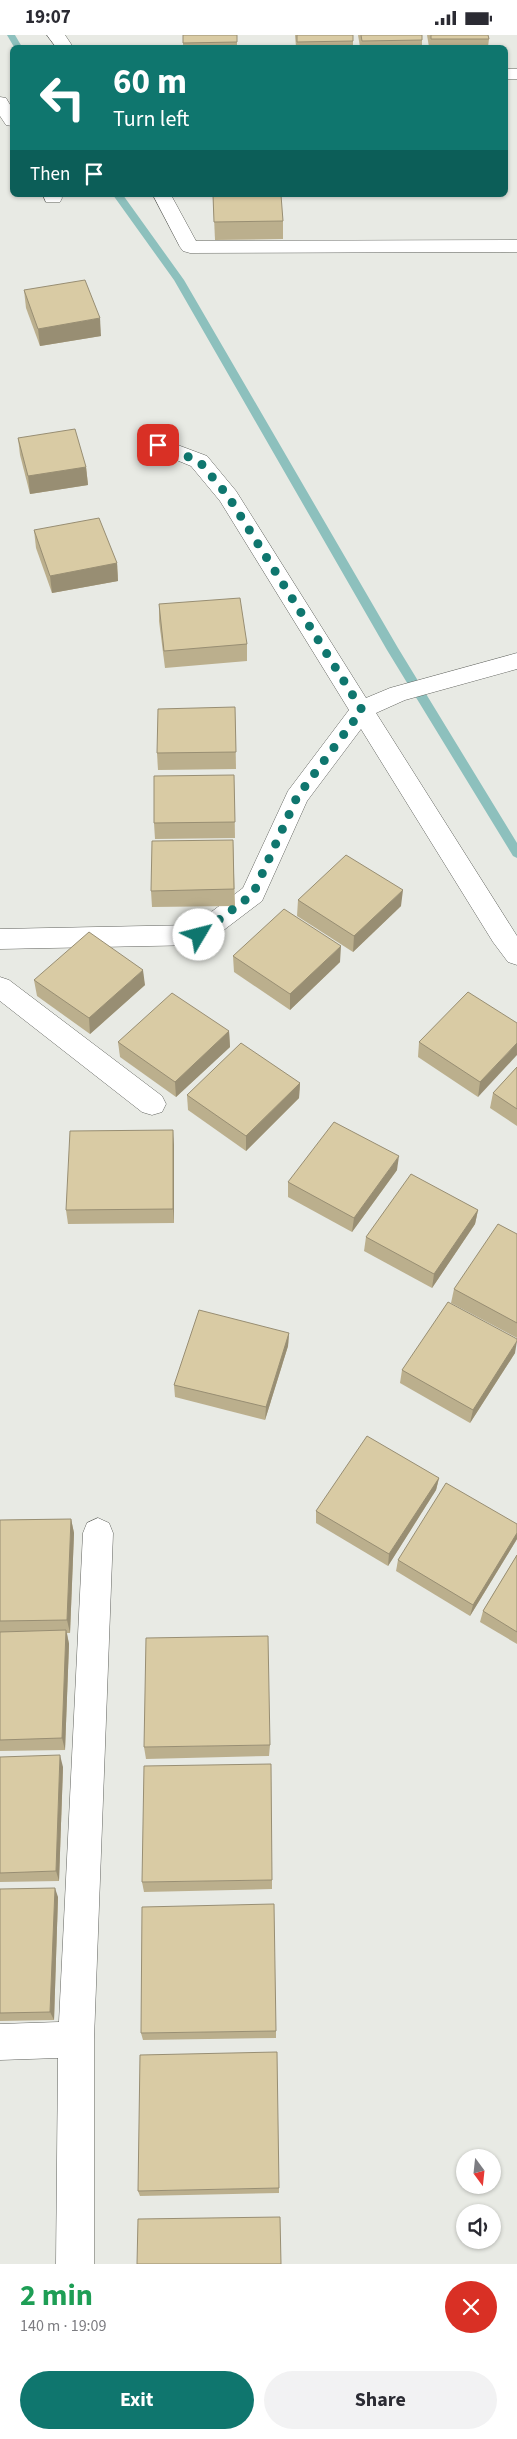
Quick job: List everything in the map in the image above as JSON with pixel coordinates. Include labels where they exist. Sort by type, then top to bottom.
[{"type":"street","points":[[0,102],[10,118]]},
{"type":"street","points":[[163,197],[190,247],[517,246]]},
{"type":"street","points":[[158,445],[199,461],[228,496],[502,935],[517,955]]},
{"type":"street","points":[[0,939],[199,935],[253,894],[297,797],[362,710],[398,694],[517,661]]},
{"type":"street","points":[[0,987],[152,1104]]},
{"type":"street","points":[[75,2264],[76,2039],[98,1533]]},
{"type":"street","points":[[0,2042],[76,2039]]},
{"type":"building","points":[[183,35],[237,35],[237,42],[183,43]]},
{"type":"building","points":[[297,35],[353,35],[353,41],[297,42]]},
{"type":"building","points":[[361,35],[422,35],[422,40],[362,41]]},
{"type":"building","points":[[431,35],[488,35],[489,39],[431,39]]},
{"type":"building","points":[[213,197],[281,197],[283,221],[214,222]]},
{"type":"building","points":[[85,280],[100,318],[38,329],[24,290]]},
{"type":"building","points":[[75,429],[86,467],[28,476],[18,438]]},
{"type":"building","points":[[99,518],[117,563],[50,576],[34,530]]},
{"type":"building","points":[[240,598],[247,644],[164,651],[159,604]]},
{"type":"building","points":[[235,707],[236,752],[157,753],[158,709]]},
{"type":"building","points":[[234,775],[235,822],[154,823],[154,776]]},
{"type":"building","points":[[233,840],[234,889],[151,891],[152,841]]},
{"type":"building","points":[[346,855],[403,890],[354,936],[298,900]]},
{"type":"building","points":[[284,909],[341,946],[290,994],[233,956]]},
{"type":"building","points":[[89,932],[143,970],[89,1018],[34,980]]},
{"type":"building","points":[[468,992],[517,1023],[517,1043],[480,1082],[419,1042]]},
{"type":"building","points":[[172,993],[229,1031],[175,1082],[118,1042]]},
{"type":"building","points":[[241,1043],[300,1083],[246,1136],[187,1095]]},
{"type":"building","points":[[517,1067],[517,1109],[493,1093]]},
{"type":"building","points":[[334,1122],[399,1156],[354,1218],[288,1182]]},
{"type":"building","points":[[173,1130],[173,1209],[66,1210],[70,1131]]},
{"type":"building","points":[[411,1174],[478,1210],[434,1274],[366,1237]]},
{"type":"building","points":[[498,1224],[517,1234],[517,1323],[454,1289]]},
{"type":"building","points":[[448,1302],[517,1339],[473,1410],[402,1370]]},
{"type":"building","points":[[199,1310],[289,1333],[266,1407],[174,1385]]},
{"type":"building","points":[[367,1436],[439,1478],[389,1554],[316,1511]]},
{"type":"building","points":[[446,1483],[517,1524],[517,1533],[473,1605],[398,1560]]},
{"type":"building","points":[[71,1519],[67,1620],[0,1621],[0,1520]]},
{"type":"building","points":[[517,1555],[517,1632],[483,1611]]},
{"type":"building","points":[[66,1630],[62,1738],[0,1740],[0,1632]]},
{"type":"building","points":[[268,1636],[270,1745],[144,1747],[146,1638]]},
{"type":"building","points":[[60,1755],[56,1871],[0,1873],[0,1757]]},
{"type":"building","points":[[271,1764],[272,1880],[142,1882],[144,1766]]},
{"type":"building","points":[[55,1888],[50,2012],[0,2013],[0,1889]]},
{"type":"building","points":[[274,1904],[276,2031],[141,2033],[142,1907]]},
{"type":"building","points":[[277,2052],[279,2188],[138,2191],[140,2055]]},
{"type":"building","points":[[280,2217],[281,2264],[137,2264],[138,2219]]},
{"type":"waterway","points":[[11,35],[17,45]]},
{"type":"waterway","points":[[119,197],[179,280],[393,650],[517,853]]},
{"type":"route","points":[[158,445],[199,461],[228,496],[362,710],[297,797],[253,894],[199,935]]}]
